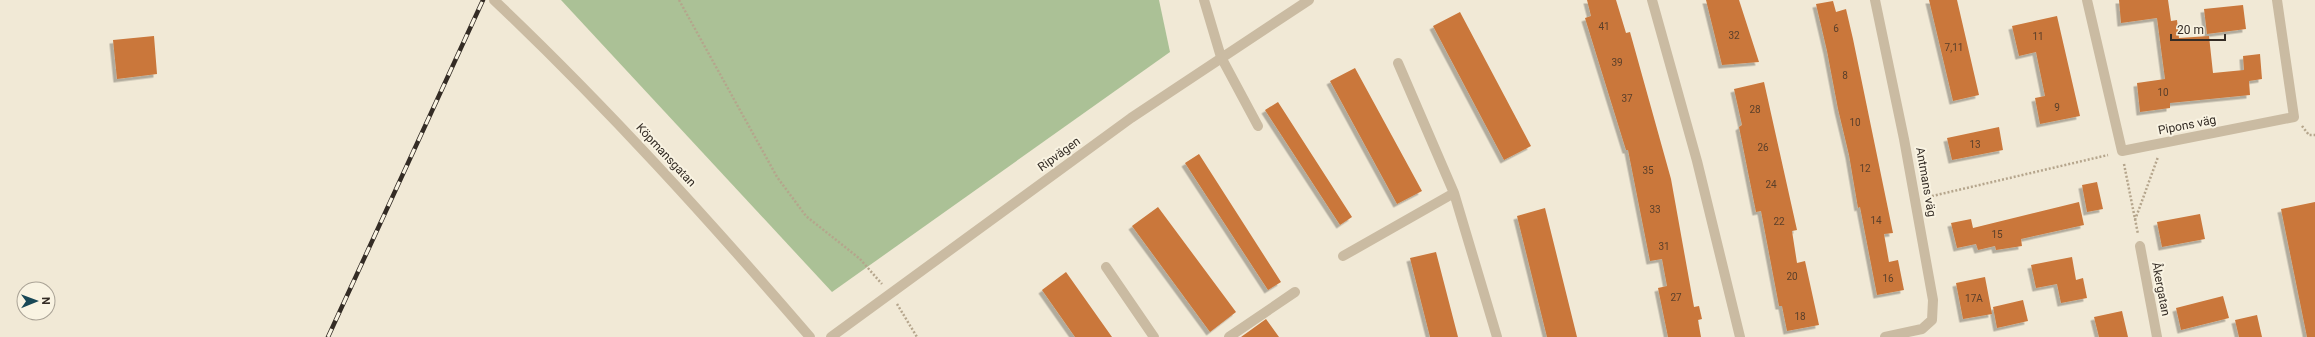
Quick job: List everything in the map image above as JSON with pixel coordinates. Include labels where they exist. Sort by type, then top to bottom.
[{"type":"street","name":"Köpmansgatan","points":[[494,0],[588,92],[668,176],[810,337]]},
{"type":"street","points":[[1204,0],[1221,57],[1258,126]]},
{"type":"street","name":"Ripvägen","points":[[831,337],[1131,118],[1309,0]]},
{"type":"street","points":[[1652,0],[1697,162],[1740,337]]},
{"type":"street","name":"Antmans väg","points":[[1875,0],[1916,200],[1933,300],[1932,320],[1922,329],[1885,337]]},
{"type":"street","points":[[2087,0],[2122,151]]},
{"type":"street","name":"Pipons väg","points":[[2122,151],[2294,117],[2278,0]]},
{"type":"street","points":[[1398,63],[1454,193],[1497,337]]},
{"type":"street","points":[[1343,256],[1454,193]]},
{"type":"street","name":"Åkergatan","points":[[2140,246],[2158,337]]},
{"type":"street","points":[[1106,266],[1154,337]]},
{"type":"street","points":[[1229,337],[1295,292]]},
{"type":"path","points":[[679,0],[777,177],[806,216],[860,259],[891,293],[917,337]]},
{"type":"path","points":[[2135,221],[2163,143]]},
{"type":"path","points":[[1916,200],[2122,151],[2140,246]]},
{"type":"green space","points":[[561,0],[1159,0],[1170,52],[832,292]]},
{"type":"building","points":[[1587,0],[1616,0],[1626,33],[1630,32],[1671,179],[1694,307],[1699,306],[1702,319],[1698,320],[1701,337],[1668,337],[1658,288],[1667,286],[1662,259],[1650,261],[1628,150],[1626,150],[1585,18],[1591,16]]},
{"type":"building","points":[[1706,0],[1739,0],[1759,62],[1722,65]]},
{"type":"building","points":[[1929,0],[1957,0],[1979,95],[1953,101]]},
{"type":"building","points":[[2119,0],[2168,0],[2171,21],[2177,20],[2179,38],[2209,36],[2213,73],[2244,70],[2243,56],[2260,54],[2262,79],[2249,81],[2250,95],[2170,103],[2170,108],[2140,112],[2137,83],[2165,79],[2157,18],[2121,23]]},
{"type":"building","points":[[1833,1],[1836,12],[1846,9],[1893,233],[1884,234],[1889,262],[1898,260],[1904,290],[1877,295],[1860,207],[1858,208],[1849,155],[1816,4]]},
{"type":"building","points":[[2243,5],[2246,29],[2207,34],[2204,9]]},
{"type":"building","points":[[1460,12],[1531,146],[1504,160],[1433,26]]},
{"type":"building","points":[[2057,16],[2080,116],[2040,124],[2035,98],[2045,96],[2036,52],[2019,56],[2012,26]]},
{"type":"building","points":[[154,36],[157,74],[117,79],[113,40]]},
{"type":"building","points":[[1355,68],[1422,191],[1397,204],[1330,81]]},
{"type":"building","points":[[1764,82],[1797,230],[1792,231],[1797,263],[1805,261],[1819,325],[1787,331],[1782,306],[1779,306],[1761,211],[1756,212],[1739,127],[1742,125],[1734,89]]},
{"type":"building","points":[[1278,102],[1352,217],[1340,225],[1265,110]]},
{"type":"building","points":[[1999,127],[2003,150],[1952,160],[1947,138]]},
{"type":"building","points":[[1199,154],[1281,282],[1268,290],[1185,163]]},
{"type":"building","points":[[2097,182],[2103,209],[2087,212],[2082,185]]},
{"type":"building","points":[[2079,202],[2084,225],[2021,239],[2022,246],[1996,250],[1995,246],[1978,250],[1976,244],[1957,248],[1951,223],[1971,219],[1973,228]]},
{"type":"building","points":[[2315,202],[2315,337],[2307,337],[2281,209]]},
{"type":"building","points":[[1158,207],[1236,312],[1210,332],[1132,226]]},
{"type":"building","points":[[1545,208],[1577,337],[1547,337],[1517,216]]},
{"type":"building","points":[[2200,214],[2205,239],[2162,247],[2157,222]]},
{"type":"building","points":[[1436,252],[1458,337],[1430,337],[1410,258]]},
{"type":"building","points":[[2072,257],[2076,280],[2083,278],[2087,298],[2061,303],[2057,284],[2036,288],[2031,265]]},
{"type":"building","points":[[1066,272],[1112,337],[1075,337],[1042,290]]},
{"type":"building","points":[[1985,277],[1992,314],[1963,319],[1956,283]]},
{"type":"building","points":[[2223,296],[2229,318],[2181,330],[2176,308]]},
{"type":"building","points":[[2023,300],[2028,321],[1997,328],[1993,307]]},
{"type":"building","points":[[2122,311],[2128,337],[2099,337],[2094,317]]},
{"type":"building","points":[[2257,315],[2262,337],[2239,337],[2235,320]]},
{"type":"building","points":[[1266,319],[1279,337],[1241,337],[1248,332]]},
{"type":"railway","points":[[328,337],[483,0]]}]
